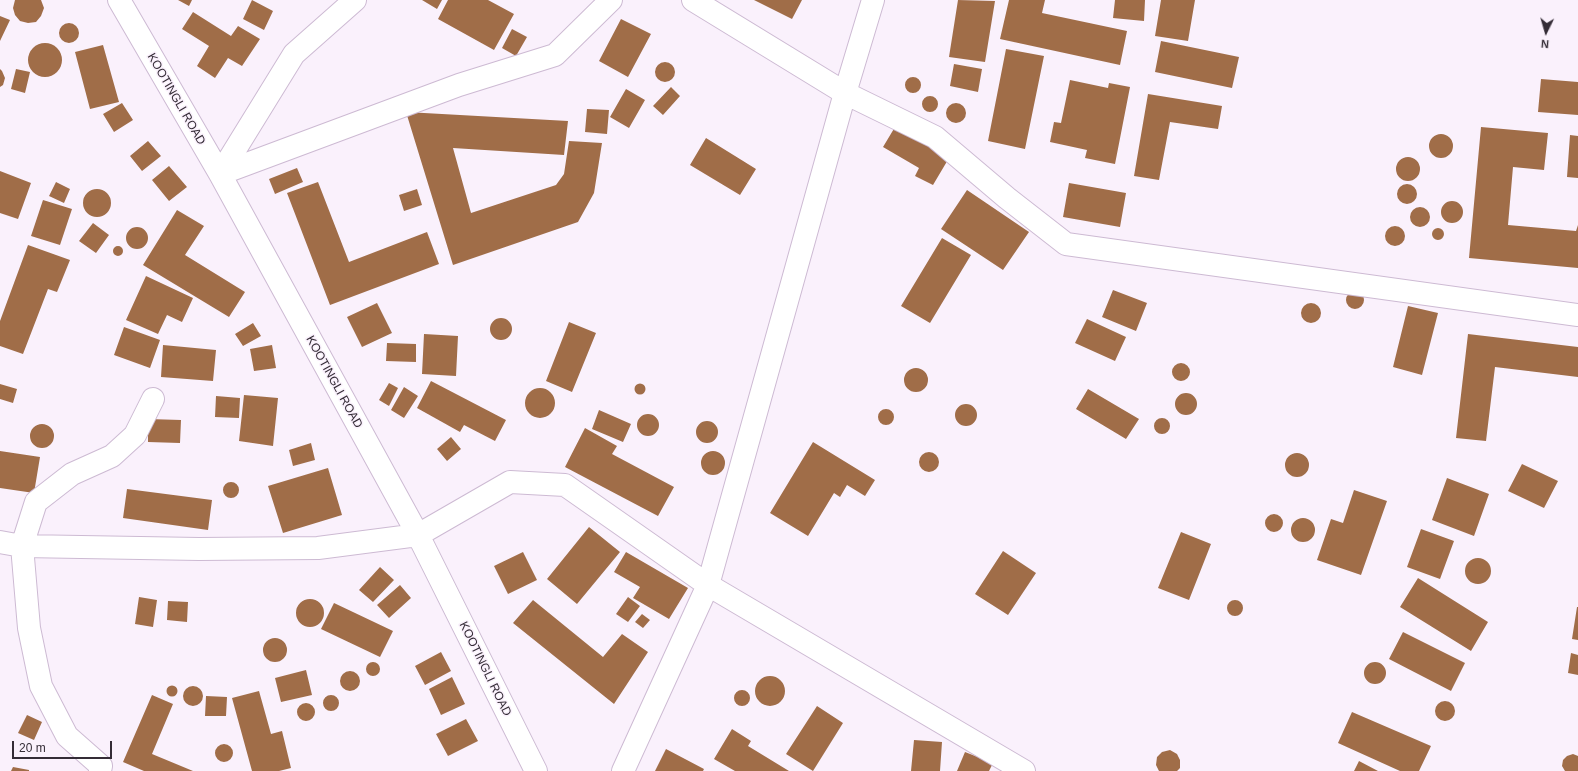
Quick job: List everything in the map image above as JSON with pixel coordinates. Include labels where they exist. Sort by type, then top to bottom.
[{"type":"street","name":"KOOTINGLI ROAD","points":[[119,0],[220,174],[418,535],[536,771]]},
{"type":"street","points":[[220,174],[294,54],[355,0]]},
{"type":"street","points":[[220,174],[459,85],[555,55],[611,0]]},
{"type":"street","points":[[693,0],[845,93],[935,137],[1007,198],[1066,244],[1578,315]]},
{"type":"street","points":[[623,771],[708,585],[845,93],[873,0]]},
{"type":"street","points":[[105,769],[67,736],[41,686],[29,628],[22,546],[36,502],[72,474],[112,456],[135,435],[153,399]]},
{"type":"street","points":[[0,542],[22,546],[199,549],[318,548],[418,535],[510,482],[565,485],[708,585],[1024,771]]},
{"type":"building","points":[[15,0],[41,0],[44,8],[41,16],[36,22],[28,23],[20,21],[15,15],[13,8]]},
{"type":"building","points":[[178,0],[192,0],[189,6]]},
{"type":"building","points":[[252,0],[273,11],[264,30],[243,19]]},
{"type":"building","points":[[422,0],[442,0],[437,9]]},
{"type":"building","points":[[448,0],[488,0],[514,14],[494,50],[438,19]]},
{"type":"building","points":[[754,0],[802,0],[792,19]]},
{"type":"building","points":[[958,0],[995,1],[985,62],[949,57]]},
{"type":"building","points":[[1009,0],[1045,0],[1042,13],[1127,31],[1120,65],[1000,39]]},
{"type":"building","points":[[1115,0],[1145,0],[1144,21],[1113,18]]},
{"type":"building","points":[[1161,0],[1195,0],[1188,41],[1155,36]]},
{"type":"building","points":[[193,12],[231,36],[238,26],[260,39],[242,66],[228,58],[215,78],[197,66],[209,46],[182,29]]},
{"type":"building","points":[[0,16],[10,20],[0,41]]},
{"type":"building","points":[[621,19],[651,34],[628,77],[599,61]]},
{"type":"building","points":[[65,23],[73,23],[79,29],[79,37],[73,43],[65,43],[59,37],[59,29]]},
{"type":"building","points":[[512,29],[527,37],[516,56],[502,48]]},
{"type":"building","points":[[1161,41],[1239,57],[1232,88],[1155,72]]},
{"type":"building","points":[[42,43],[48,43],[57,48],[61,54],[61,66],[57,72],[48,77],[42,77],[33,72],[28,63],[28,57],[33,48]]},
{"type":"building","points":[[103,45],[119,102],[90,109],[75,52]]},
{"type":"building","points":[[1006,49],[1044,56],[1025,149],[988,141]]},
{"type":"building","points":[[665,62],[672,65],[675,72],[672,79],[665,82],[658,79],[655,72],[658,65]]},
{"type":"building","points":[[954,64],[982,69],[978,92],[950,86]]},
{"type":"building","points":[[0,69],[5,78],[3,85],[0,87]]},
{"type":"building","points":[[16,69],[30,72],[25,93],[11,89]]},
{"type":"building","points":[[913,77],[919,79],[921,85],[919,91],[913,93],[907,91],[905,85],[907,79]]},
{"type":"building","points":[[1541,79],[1578,82],[1578,115],[1538,112]]},
{"type":"building","points":[[1070,80],[1108,88],[1109,83],[1130,87],[1115,164],[1085,158],[1087,150],[1050,142],[1054,122],[1061,123]]},
{"type":"building","points":[[671,87],[680,96],[663,115],[653,106]]},
{"type":"building","points":[[626,89],[645,100],[629,128],[610,117]]},
{"type":"building","points":[[1148,94],[1222,106],[1218,129],[1170,122],[1159,180],[1134,176]]},
{"type":"building","points":[[930,96],[936,98],[938,104],[936,110],[930,112],[924,110],[922,104],[924,98]]},
{"type":"building","points":[[122,103],[133,120],[114,132],[103,114]]},
{"type":"building","points":[[956,103],[963,106],[966,113],[963,120],[956,123],[949,120],[946,113],[949,106]]},
{"type":"building","points":[[587,109],[609,110],[607,134],[585,132]]},
{"type":"building","points":[[406,112],[568,121],[564,155],[453,148],[471,213],[556,185],[564,174],[569,141],[602,143],[594,193],[578,222],[453,265]]},
{"type":"building","points":[[895,127],[949,158],[933,185],[915,176],[919,168],[883,147]]},
{"type":"building","points":[[1481,127],[1548,133],[1544,170],[1513,167],[1508,225],[1576,231],[1578,225],[1578,268],[1469,258]]},
{"type":"building","points":[[1441,134],[1449,138],[1453,146],[1449,154],[1441,158],[1433,154],[1429,146],[1433,138]]},
{"type":"building","points":[[1570,135],[1578,136],[1578,178],[1567,177]]},
{"type":"building","points":[[706,138],[756,169],[740,195],[690,165]]},
{"type":"building","points":[[148,141],[161,156],[142,171],[130,156]]},
{"type":"building","points":[[1408,157],[1416,161],[1420,169],[1416,177],[1408,181],[1400,177],[1396,169],[1400,161]]},
{"type":"building","points":[[169,166],[187,187],[169,201],[152,180]]},
{"type":"building","points":[[297,168],[303,182],[275,194],[269,179]]},
{"type":"building","points":[[0,171],[31,183],[18,219],[0,213]]},
{"type":"building","points":[[56,182],[70,189],[64,203],[49,196]]},
{"type":"building","points":[[318,182],[349,262],[427,232],[439,264],[330,305],[287,193]]},
{"type":"building","points":[[1069,183],[1126,193],[1120,227],[1063,217]]},
{"type":"building","points":[[1407,184],[1414,187],[1417,194],[1414,201],[1407,204],[1400,201],[1397,194],[1400,187]]},
{"type":"building","points":[[97,189],[107,193],[111,203],[107,213],[97,217],[87,213],[83,203],[87,193]]},
{"type":"building","points":[[417,189],[422,205],[404,211],[399,195]]},
{"type":"building","points":[[967,190],[1029,232],[1003,270],[941,229]]},
{"type":"building","points":[[43,200],[72,209],[60,245],[31,236]]},
{"type":"building","points":[[1448,201],[1456,201],[1463,208],[1463,216],[1456,223],[1448,223],[1441,216],[1441,208]]},
{"type":"building","points":[[1420,207],[1427,210],[1430,217],[1427,224],[1420,227],[1413,224],[1410,217],[1413,210]]},
{"type":"building","points":[[177,210],[204,226],[185,255],[245,292],[229,317],[143,265]]},
{"type":"building","points":[[93,223],[109,235],[96,253],[79,241]]},
{"type":"building","points":[[1395,226],[1402,229],[1405,236],[1402,243],[1395,246],[1388,243],[1385,236],[1388,229]]},
{"type":"building","points":[[133,227],[141,227],[148,234],[148,242],[141,249],[133,249],[126,242],[126,234]]},
{"type":"building","points":[[1436,228],[1440,228],[1444,234],[1440,240],[1436,240],[1432,236],[1432,232]]},
{"type":"building","points":[[942,238],[971,255],[930,323],[901,306]]},
{"type":"building","points":[[28,245],[70,260],[57,292],[48,289],[23,354],[0,346],[0,321]]},
{"type":"building","points":[[116,246],[120,246],[122,247],[122,255],[116,256],[113,253],[113,249]]},
{"type":"building","points":[[146,276],[193,298],[182,322],[167,315],[158,334],[126,320]]},
{"type":"building","points":[[1113,290],[1147,303],[1136,331],[1102,317]]},
{"type":"building","points":[[1355,291],[1361,294],[1364,300],[1361,306],[1355,309],[1349,306],[1346,300],[1349,294]]},
{"type":"building","points":[[377,303],[392,333],[362,347],[347,317]]},
{"type":"building","points":[[1311,303],[1318,306],[1321,313],[1318,320],[1311,323],[1304,320],[1301,313],[1304,306]]},
{"type":"building","points":[[1408,306],[1438,313],[1422,375],[1393,367]]},
{"type":"building","points":[[501,318],[509,321],[512,329],[509,337],[501,340],[493,337],[490,329],[493,321]]},
{"type":"building","points":[[1087,319],[1126,337],[1115,361],[1075,343]]},
{"type":"building","points":[[569,322],[596,333],[572,392],[546,381]]},
{"type":"building","points":[[253,323],[261,336],[243,346],[235,334]]},
{"type":"building","points":[[124,327],[160,340],[150,368],[114,355]]},
{"type":"building","points":[[424,334],[458,336],[456,376],[422,374]]},
{"type":"building","points":[[1468,334],[1578,347],[1578,377],[1495,367],[1486,441],[1456,438]]},
{"type":"building","points":[[387,343],[416,344],[416,362],[386,361]]},
{"type":"building","points":[[163,345],[216,350],[213,381],[161,377]]},
{"type":"building","points":[[272,345],[276,368],[254,371],[250,349]]},
{"type":"building","points":[[1181,363],[1187,366],[1190,372],[1187,378],[1181,381],[1175,378],[1172,372],[1175,366]]},
{"type":"building","points":[[916,368],[925,371],[928,380],[925,389],[916,392],[907,389],[904,380],[907,371]]},
{"type":"building","points":[[431,381],[506,420],[495,441],[464,425],[460,432],[417,408]]},
{"type":"building","points":[[389,383],[398,388],[389,406],[379,400]]},
{"type":"building","points":[[0,384],[17,389],[13,403],[0,399]]},
{"type":"building","points":[[638,384],[642,384],[644,385],[644,393],[638,394],[635,391],[635,387]]},
{"type":"building","points":[[404,387],[418,396],[404,418],[391,410]]},
{"type":"building","points":[[540,388],[546,389],[554,397],[554,409],[546,417],[540,418],[534,417],[526,409],[525,403],[526,397],[534,389]]},
{"type":"building","points":[[1088,389],[1139,419],[1126,439],[1076,409]]},
{"type":"building","points":[[1186,393],[1194,396],[1197,404],[1194,412],[1186,415],[1178,412],[1175,404],[1178,396]]},
{"type":"building","points":[[244,395],[278,398],[273,446],[239,441]]},
{"type":"building","points":[[216,396],[240,398],[239,418],[215,417]]},
{"type":"building","points":[[966,404],[974,407],[977,415],[974,423],[966,426],[958,423],[955,415],[958,407]]},
{"type":"building","points":[[883,409],[889,409],[894,414],[892,423],[889,425],[883,425],[878,420],[878,414]]},
{"type":"building","points":[[599,410],[631,424],[623,442],[592,429]]},
{"type":"building","points":[[648,414],[656,417],[659,425],[656,433],[648,436],[640,433],[637,425],[640,417]]},
{"type":"building","points":[[1162,418],[1168,420],[1170,426],[1168,432],[1162,434],[1156,432],[1154,426],[1156,420]]},
{"type":"building","points":[[148,419],[181,420],[180,443],[148,442]]},
{"type":"building","points":[[707,421],[715,424],[718,432],[715,440],[707,443],[699,440],[696,432],[699,424]]},
{"type":"building","points":[[42,424],[50,428],[54,436],[50,444],[42,448],[34,444],[30,436],[34,428]]},
{"type":"building","points":[[585,428],[617,446],[612,454],[674,487],[658,516],[565,467]]},
{"type":"building","points":[[451,437],[461,449],[447,461],[437,449]]},
{"type":"building","points":[[813,442],[875,480],[865,496],[847,485],[840,497],[834,493],[808,536],[770,513]]},
{"type":"building","points":[[311,443],[315,460],[293,466],[289,450]]},
{"type":"building","points":[[0,451],[40,457],[34,493],[0,488]]},
{"type":"building","points":[[713,451],[718,452],[724,458],[724,468],[718,474],[713,475],[708,474],[702,468],[701,463],[702,458],[708,452]]},
{"type":"building","points":[[929,452],[936,455],[939,462],[936,469],[929,472],[922,469],[919,462],[922,455]]},
{"type":"building","points":[[1297,453],[1302,454],[1308,460],[1308,470],[1302,476],[1297,477],[1292,476],[1286,470],[1285,465],[1286,460],[1292,454]]},
{"type":"building","points":[[1522,464],[1558,481],[1544,508],[1508,491]]},
{"type":"building","points":[[328,468],[342,515],[283,533],[268,486]]},
{"type":"building","points":[[1447,478],[1489,494],[1474,536],[1432,520]]},
{"type":"building","points":[[228,482],[234,482],[239,487],[237,496],[234,498],[228,498],[223,493],[223,487]]},
{"type":"building","points":[[127,489],[212,500],[208,530],[123,518]]},
{"type":"building","points":[[1354,490],[1387,501],[1361,575],[1317,560],[1331,519],[1343,523]]},
{"type":"building","points":[[1274,514],[1280,517],[1283,523],[1280,529],[1274,532],[1268,529],[1265,523],[1268,517]]},
{"type":"building","points":[[1303,518],[1311,522],[1315,530],[1311,538],[1303,542],[1295,538],[1291,530],[1295,522]]},
{"type":"building","points":[[589,527],[620,552],[577,604],[547,579]]},
{"type":"building","points":[[1421,529],[1454,541],[1440,579],[1407,567]]},
{"type":"building","points":[[1181,532],[1211,544],[1189,600],[1158,588]]},
{"type":"building","points":[[1003,551],[1036,573],[1008,615],[975,594]]},
{"type":"building","points":[[523,552],[537,580],[508,594],[494,566]]},
{"type":"building","points":[[626,552],[688,588],[669,619],[633,598],[640,587],[614,572]]},
{"type":"building","points":[[1478,558],[1487,562],[1491,571],[1487,580],[1478,584],[1469,580],[1465,571],[1469,562]]},
{"type":"building","points":[[380,567],[394,580],[373,602],[359,590]]},
{"type":"building","points":[[1418,578],[1488,622],[1471,651],[1400,607]]},
{"type":"building","points":[[400,585],[411,598],[389,618],[377,605]]},
{"type":"building","points":[[139,597],[157,600],[153,627],[135,624]]},
{"type":"building","points":[[628,597],[640,606],[628,622],[616,614]]},
{"type":"building","points":[[310,599],[320,603],[324,613],[320,623],[310,627],[300,623],[296,613],[300,603]]},
{"type":"building","points":[[533,600],[603,657],[622,634],[648,652],[614,704],[513,623]]},
{"type":"building","points":[[1235,600],[1242,605],[1243,608],[1238,615],[1235,616],[1228,611],[1227,608],[1232,601]]},
{"type":"building","points":[[168,601],[188,602],[187,622],[167,620]]},
{"type":"building","points":[[334,603],[393,631],[380,657],[321,629]]},
{"type":"building","points":[[1578,607],[1578,640],[1572,639]]},
{"type":"building","points":[[642,614],[650,620],[643,628],[635,622]]},
{"type":"building","points":[[1403,632],[1465,663],[1451,691],[1389,659]]},
{"type":"building","points":[[275,638],[284,641],[287,650],[284,659],[275,662],[266,659],[263,650],[266,641]]},
{"type":"building","points":[[441,652],[451,671],[425,685],[415,666]]},
{"type":"building","points":[[1571,653],[1578,655],[1578,675],[1568,673]]},
{"type":"building","points":[[373,662],[378,664],[380,669],[378,674],[373,676],[368,674],[366,669],[368,664]]},
{"type":"building","points":[[1375,662],[1383,665],[1386,673],[1383,681],[1375,684],[1367,681],[1364,673],[1367,665]]},
{"type":"building","points":[[306,670],[312,695],[281,702],[275,678]]},
{"type":"building","points":[[346,671],[354,671],[360,677],[360,685],[354,691],[346,691],[340,685],[340,677]]},
{"type":"building","points":[[770,676],[781,680],[785,691],[781,702],[770,706],[759,702],[755,691],[759,680]]},
{"type":"building","points":[[452,677],[465,704],[441,715],[429,689]]},
{"type":"building","points":[[172,685],[176,687],[178,691],[176,695],[172,697],[168,695],[166,691],[168,687]]},
{"type":"building","points":[[193,686],[200,689],[203,696],[200,703],[193,706],[186,703],[183,696],[186,689]]},
{"type":"building","points":[[742,690],[748,692],[750,698],[748,704],[742,706],[736,704],[734,698],[736,692]]},
{"type":"building","points":[[259,691],[271,734],[282,731],[291,768],[279,771],[252,771],[232,698]]},
{"type":"building","points":[[152,695],[173,704],[152,754],[193,771],[144,771],[123,762]]},
{"type":"building","points":[[328,695],[334,695],[339,700],[337,709],[334,711],[328,711],[323,706],[323,700]]},
{"type":"building","points":[[206,696],[227,697],[226,716],[205,716]]},
{"type":"building","points":[[1445,701],[1452,704],[1455,711],[1452,718],[1445,721],[1438,718],[1435,711],[1438,704]]},
{"type":"building","points":[[302,703],[310,703],[315,708],[313,719],[310,721],[302,721],[297,716],[297,708]]},
{"type":"building","points":[[817,706],[843,723],[813,771],[786,754]]},
{"type":"building","points":[[1352,712],[1431,746],[1419,771],[1400,771],[1338,743]]},
{"type":"building","points":[[27,715],[42,722],[34,740],[18,733]]},
{"type":"building","points":[[466,719],[478,741],[448,756],[436,734]]},
{"type":"building","points":[[732,729],[751,741],[748,746],[789,771],[735,771],[714,759]]},
{"type":"building","points":[[914,740],[942,742],[940,771],[911,771]]},
{"type":"building","points":[[220,744],[228,744],[233,749],[231,760],[228,762],[220,762],[215,757],[215,749]]},
{"type":"building","points":[[666,749],[704,769],[703,771],[655,771]]},
{"type":"building","points":[[1170,750],[1177,754],[1180,760],[1180,768],[1177,771],[1159,771],[1156,765],[1157,757],[1162,752]]},
{"type":"building","points":[[965,752],[993,763],[989,771],[957,771]]},
{"type":"building","points":[[1573,754],[1578,756],[1578,771],[1565,771],[1562,766],[1563,760],[1567,756]]},
{"type":"building","points":[[1359,761],[1378,771],[1354,771]]},
{"type":"building","points":[[13,767],[29,770],[29,771],[11,771]]}]
